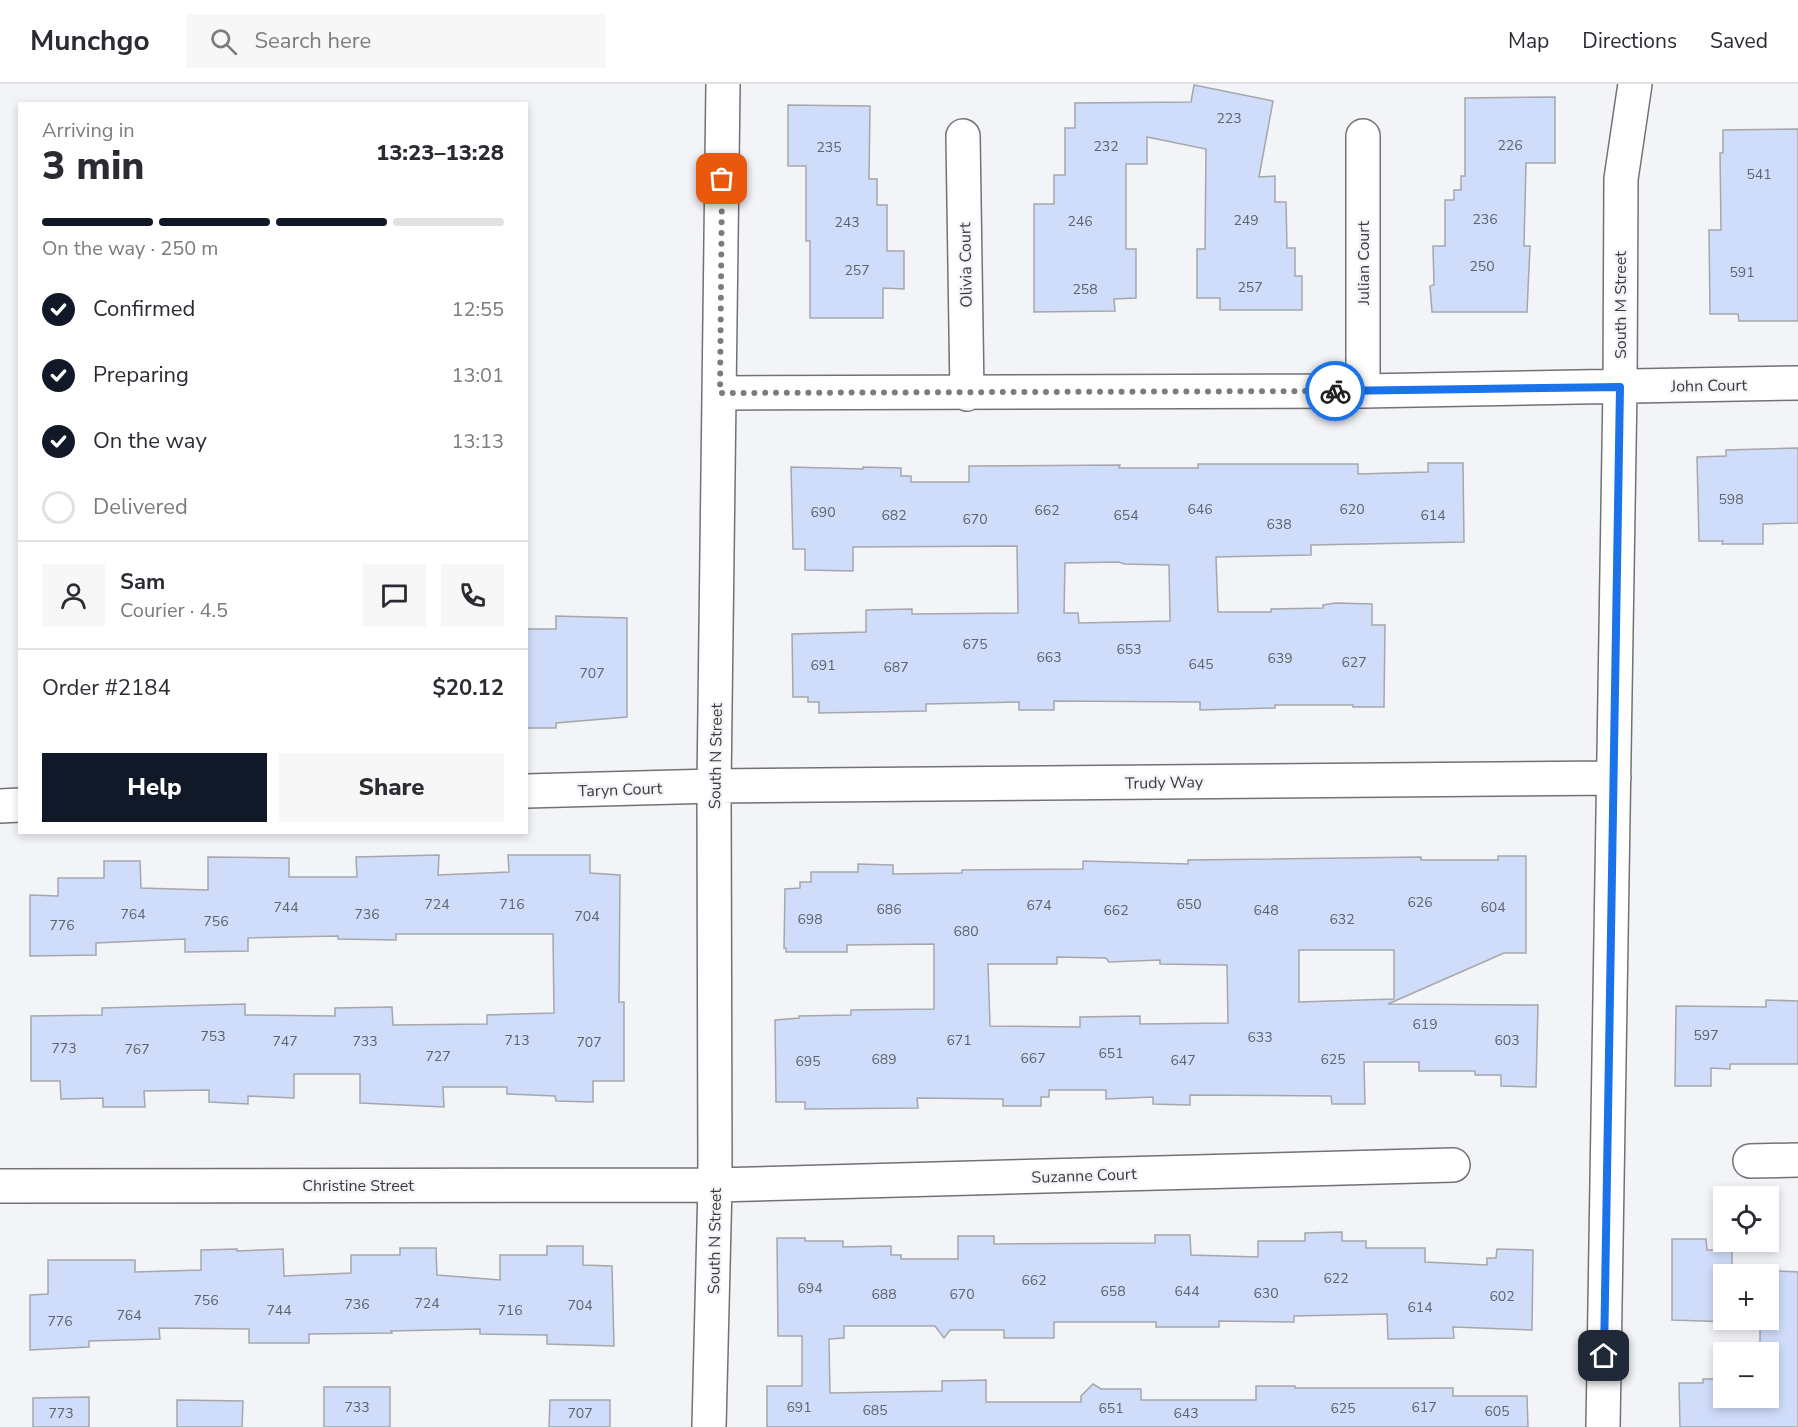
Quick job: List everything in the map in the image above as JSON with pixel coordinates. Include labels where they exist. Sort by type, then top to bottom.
[{"type":"street","name":"South N Street","points":[[709,1427],[715,1185],[714,786],[723,84]]},
{"type":"street","name":"South M Street","points":[[1603,1427],[1620,387],[1621,179],[1635,84]]},
{"type":"street","name":"Olivia Court","points":[[963,136],[967,393]]},
{"type":"street","name":"Julian Court","points":[[1363,136],[1363,391]]},
{"type":"street","name":"John Court","points":[[720,393],[1363,391],[1798,383]]},
{"type":"street","name":"Trudy Way","points":[[714,786],[1614,778]]},
{"type":"street","name":"Taryn Court","points":[[528,791],[714,786]]},
{"type":"street","points":[[0,806],[18,805]]},
{"type":"street","points":[[1750,1161],[1798,1160]]},
{"type":"street","name":"Suzanne Court","points":[[715,1185],[1453,1165]]},
{"type":"street","name":"Christine Street","points":[[0,1186],[715,1185]]},
{"type":"building","points":[[1194,85],[1273,101],[1259,177],[1275,176],[1275,202],[1286,202],[1287,248],[1295,248],[1295,276],[1302,276],[1302,310],[1220,310],[1220,298],[1197,298],[1197,249],[1205,249],[1206,149],[1147,137],[1147,164],[1126,164],[1126,249],[1136,249],[1136,298],[1114,299],[1115,311],[1034,312],[1034,204],[1054,204],[1054,175],[1065,175],[1065,128],[1075,128],[1075,103],[1191,102]]},
{"type":"building","points":[[1555,97],[1555,163],[1526,163],[1524,246],[1530,246],[1527,312],[1432,312],[1430,286],[1434,285],[1433,246],[1445,246],[1445,200],[1454,200],[1454,190],[1461,190],[1461,176],[1465,176],[1465,98]]},
{"type":"building","points":[[788,105],[870,106],[869,179],[877,179],[877,205],[887,205],[887,251],[904,251],[904,289],[883,288],[883,318],[810,318],[810,241],[806,241],[806,166],[788,166]]},
{"type":"building","points":[[1798,129],[1798,321],[1739,321],[1738,314],[1710,314],[1709,230],[1721,230],[1720,153],[1723,153],[1723,130]]},
{"type":"building","points":[[1798,448],[1798,523],[1763,524],[1763,544],[1722,544],[1723,541],[1699,541],[1697,457],[1726,456],[1726,450]]},
{"type":"building","points":[[1428,463],[1463,463],[1464,542],[1311,545],[1311,555],[1216,557],[1218,612],[1271,612],[1271,609],[1323,608],[1323,605],[1336,603],[1372,604],[1372,625],[1385,625],[1384,707],[1275,705],[1275,708],[1200,710],[1200,702],[1054,701],[1054,710],[1019,710],[1019,702],[926,704],[926,711],[819,713],[819,702],[808,702],[808,697],[793,697],[792,634],[866,632],[866,610],[912,609],[912,614],[1018,613],[1017,546],[853,547],[853,571],[805,570],[805,549],[793,549],[791,467],[901,468],[901,476],[911,476],[911,482],[969,482],[969,466],[1120,465],[1119,468],[1198,468],[1198,464],[1358,464],[1358,474],[1428,472]],"holes":[[[1118,562],[1169,565],[1170,621],[1079,623],[1078,613],[1064,613],[1065,563]]]},
{"type":"building","points":[[556,616],[627,618],[627,717],[556,723],[556,728],[528,728],[528,629],[556,629]]},
{"type":"building","points":[[439,855],[438,875],[509,872],[508,855],[590,855],[590,873],[620,875],[619,1002],[624,1002],[624,1081],[593,1081],[593,1102],[556,1101],[555,1096],[507,1094],[507,1087],[443,1087],[444,1107],[360,1103],[360,1074],[294,1074],[294,1098],[248,1096],[248,1104],[209,1102],[209,1090],[144,1091],[145,1107],[103,1107],[103,1098],[61,1099],[60,1081],[31,1081],[31,1016],[102,1015],[102,1008],[245,1004],[245,1015],[335,1016],[335,1008],[392,1007],[393,1025],[487,1024],[487,1015],[554,1013],[553,934],[396,934],[396,940],[338,939],[338,936],[248,938],[248,951],[185,952],[185,939],[96,943],[96,955],[30,956],[30,895],[58,896],[58,878],[104,878],[104,861],[140,861],[141,888],[208,890],[208,857],[289,858],[289,877],[357,877],[356,857]]},
{"type":"building","points":[[1498,856],[1526,856],[1526,953],[1504,953],[1388,1004],[1538,1005],[1536,1087],[1501,1086],[1501,1075],[1475,1075],[1475,1071],[1419,1071],[1419,1062],[1364,1062],[1365,1104],[1332,1104],[1331,1096],[1190,1095],[1190,1105],[1153,1104],[1153,1097],[1106,1099],[1106,1090],[1049,1090],[1049,1097],[1041,1097],[1041,1106],[1003,1106],[1003,1099],[917,1098],[918,1108],[805,1109],[805,1102],[776,1102],[775,1020],[799,1018],[799,1016],[851,1015],[851,1010],[934,1009],[934,944],[847,945],[847,952],[786,952],[784,948],[785,889],[800,888],[800,882],[811,882],[811,872],[858,872],[858,864],[893,865],[893,874],[962,873],[962,870],[1083,869],[1083,861],[1188,864],[1188,860],[1421,857],[1421,860],[1498,860]],"holes":[[[1299,950],[1394,950],[1394,999],[1299,1002]],[[1057,957],[1106,958],[1109,962],[1160,960],[1160,964],[1227,965],[1228,1023],[1140,1024],[1140,1016],[1080,1017],[1080,1027],[990,1026],[988,964],[1057,964]]]},
{"type":"building","points":[[1766,1000],[1798,1001],[1798,1064],[1730,1064],[1730,1069],[1711,1068],[1711,1086],[1675,1086],[1676,1006],[1766,1007]]},
{"type":"building","points":[[1342,1232],[1342,1241],[1366,1241],[1366,1248],[1425,1248],[1425,1262],[1487,1265],[1487,1258],[1496,1258],[1497,1249],[1533,1250],[1532,1330],[1453,1327],[1454,1338],[1388,1339],[1387,1314],[1294,1316],[1294,1322],[1219,1321],[1219,1327],[1156,1327],[1156,1322],[1054,1322],[1054,1338],[1004,1338],[1004,1330],[950,1330],[944,1338],[935,1326],[844,1326],[844,1338],[829,1339],[830,1393],[942,1391],[942,1381],[986,1380],[986,1402],[1081,1402],[1081,1396],[1093,1384],[1101,1389],[1141,1389],[1141,1400],[1256,1400],[1256,1386],[1453,1388],[1453,1396],[1527,1396],[1528,1427],[767,1427],[767,1386],[802,1386],[802,1336],[778,1336],[777,1238],[843,1241],[843,1247],[891,1246],[891,1255],[901,1255],[901,1259],[958,1259],[958,1236],[994,1236],[994,1244],[1155,1243],[1155,1235],[1190,1235],[1191,1255],[1258,1257],[1258,1241],[1305,1241],[1305,1233]]},
{"type":"building","points":[[1672,1239],[1706,1239],[1707,1250],[1732,1252],[1732,1264],[1713,1264],[1713,1321],[1672,1320]]},
{"type":"building","points":[[547,1246],[583,1246],[583,1265],[612,1266],[614,1346],[547,1344],[547,1335],[480,1334],[480,1329],[309,1334],[309,1343],[249,1343],[249,1329],[159,1328],[160,1339],[89,1341],[89,1347],[30,1350],[30,1295],[48,1294],[48,1260],[135,1260],[135,1272],[201,1270],[201,1250],[283,1249],[284,1276],[351,1273],[351,1255],[400,1255],[400,1248],[436,1248],[437,1275],[500,1280],[500,1255],[547,1255]]},
{"type":"building","points":[[1779,1271],[1798,1272],[1798,1427],[1680,1427],[1679,1383],[1703,1383],[1703,1379],[1713,1379],[1713,1408],[1779,1408],[1779,1342],[1760,1342],[1760,1330],[1779,1330]]},
{"type":"building","points":[[324,1387],[390,1387],[390,1427],[324,1427]]},
{"type":"building","points":[[89,1397],[89,1427],[33,1427],[33,1398]]},
{"type":"building","points":[[177,1400],[243,1401],[242,1427],[177,1427]]},
{"type":"building","points":[[550,1400],[610,1400],[610,1427],[549,1427]]},
{"type":"way so far","points":[[722,179],[720,393],[1335,391]]},
{"type":"route","points":[[1335,391],[1620,387],[1604,1356]]}]
